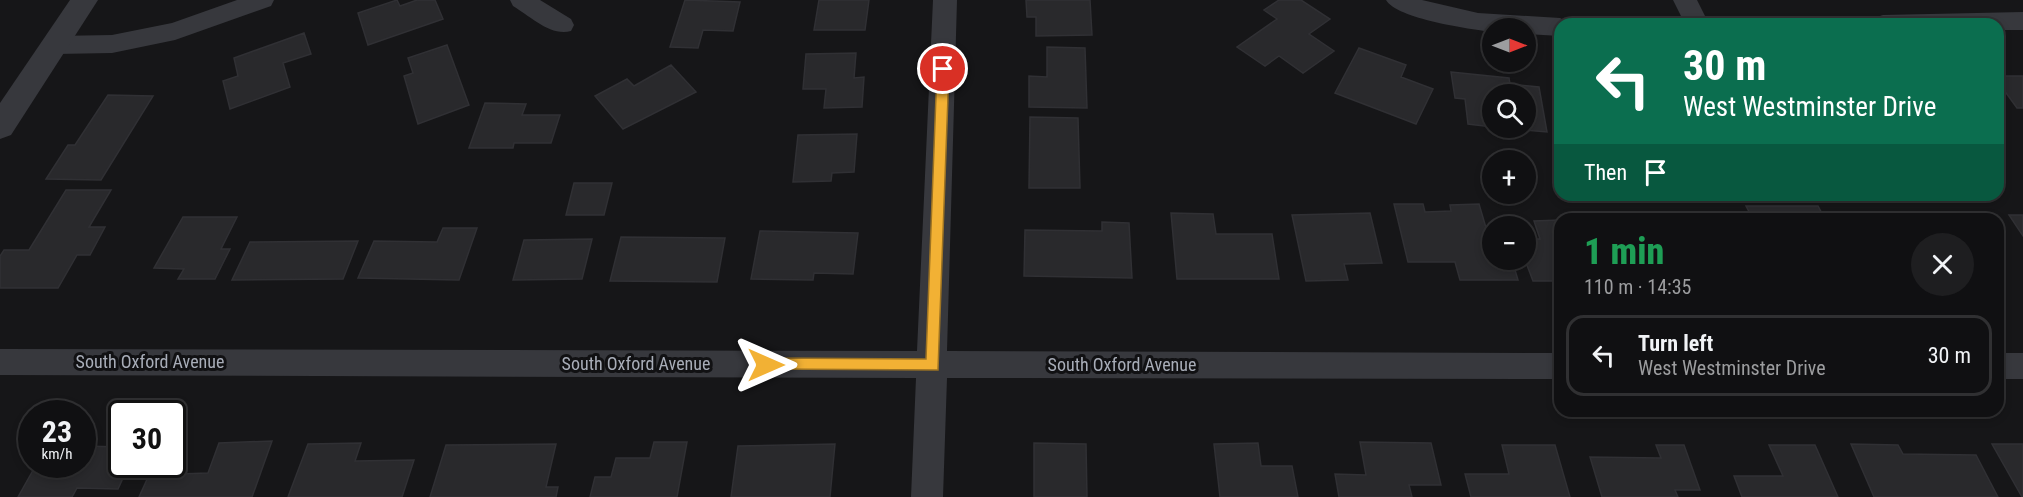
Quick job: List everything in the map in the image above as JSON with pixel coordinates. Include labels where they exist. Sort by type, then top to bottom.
[{"type":"street","points":[[0,128],[57,45],[84,0]]},
{"type":"street","points":[[57,45],[112,44],[176,31],[262,0]]},
{"type":"street","points":[[522,0],[562,25]]},
{"type":"street","points":[[927,497],[945,0]]},
{"type":"street","points":[[1398,0],[1425,11],[1468,21],[1554,27]]},
{"type":"street","points":[[1685,0],[1694,18]]},
{"type":"street","points":[[2004,21],[2023,21]]},
{"type":"street","name":"South Oxford Avenue","points":[[0,362],[1554,366]]},
{"type":"street","points":[[2004,366],[2023,366]]},
{"type":"building","points":[[397,0],[400,6],[417,0],[435,0],[443,19],[368,45],[358,13]]},
{"type":"building","points":[[685,0],[740,2],[733,31],[703,30],[698,48],[670,47]]},
{"type":"building","points":[[819,0],[869,0],[865,30],[814,30]]},
{"type":"building","points":[[1026,0],[1090,0],[1092,35],[1036,36],[1036,17],[1027,17]]},
{"type":"building","points":[[1279,0],[1301,0],[1330,19],[1309,34],[1334,51],[1303,73],[1279,56],[1265,66],[1237,47],[1277,19],[1264,10]]},
{"type":"building","points":[[304,33],[311,54],[283,63],[290,87],[230,109],[223,81],[238,76],[234,58]]},
{"type":"building","points":[[447,45],[469,105],[418,124],[404,76],[413,73],[408,58]]},
{"type":"building","points":[[1047,47],[1085,48],[1087,108],[1029,107],[1029,76],[1047,77]]},
{"type":"building","points":[[1359,48],[1406,65],[1401,77],[1433,89],[1416,124],[1335,93]]},
{"type":"building","points":[[856,53],[854,78],[864,77],[862,107],[824,108],[826,89],[803,89],[806,54]]},
{"type":"building","points":[[671,65],[696,92],[623,129],[595,96],[627,79],[634,86]]},
{"type":"building","points":[[1451,72],[1509,78],[1510,84],[1482,84],[1482,126],[1468,124],[1465,99],[1455,98]]},
{"type":"building","points":[[2004,76],[2023,76],[2023,108],[2017,108],[2004,90]]},
{"type":"building","points":[[1536,87],[1539,87],[1547,132],[1536,131]]},
{"type":"building","points":[[108,95],[153,96],[101,180],[46,179],[68,145],[75,145]]},
{"type":"building","points":[[485,103],[526,104],[522,115],[560,115],[551,143],[514,143],[513,148],[469,148]]},
{"type":"building","points":[[1030,117],[1078,118],[1080,188],[1029,188]]},
{"type":"building","points":[[857,134],[854,172],[832,173],[831,181],[793,182],[798,135]]},
{"type":"building","points":[[574,183],[612,183],[604,215],[566,215]]},
{"type":"building","points":[[66,190],[111,190],[89,227],[105,227],[90,255],[77,255],[58,288],[0,288],[0,256],[4,250],[29,250]]},
{"type":"building","points":[[1394,204],[1423,204],[1425,212],[1451,211],[1450,205],[1479,204],[1483,216],[1482,270],[1515,270],[1518,280],[1460,280],[1455,262],[1408,262]]},
{"type":"building","points":[[1746,206],[1818,206],[1822,213],[1750,213]]},
{"type":"building","points":[[1171,213],[1213,214],[1216,234],[1272,234],[1279,279],[1177,279]]},
{"type":"building","points":[[1370,213],[1382,263],[1344,264],[1348,280],[1306,281],[1292,215]]},
{"type":"building","points":[[2009,215],[2023,215],[2023,236]]},
{"type":"building","points":[[183,217],[237,217],[221,249],[230,249],[215,279],[178,279],[184,269],[154,268]]},
{"type":"building","points":[[1554,220],[1554,281],[1533,281],[1529,270],[1536,270],[1536,239],[1540,239],[1536,221]]},
{"type":"building","points":[[1102,222],[1129,223],[1132,278],[1024,276],[1025,230],[1102,231]]},
{"type":"building","points":[[443,228],[477,228],[459,280],[358,278],[374,241],[437,242]]},
{"type":"building","points":[[760,231],[858,233],[853,274],[814,273],[813,280],[751,279]]},
{"type":"building","points":[[621,237],[725,238],[717,282],[610,281]]},
{"type":"building","points":[[592,239],[582,279],[513,280],[524,240]]},
{"type":"building","points":[[358,241],[343,279],[232,280],[250,242]]},
{"type":"building","points":[[272,441],[252,497],[139,497],[148,478],[186,478],[186,474],[208,473],[219,443]]},
{"type":"building","points":[[654,442],[687,442],[677,497],[590,497],[595,477],[611,477],[616,458],[650,458]]},
{"type":"building","points":[[1360,442],[1431,443],[1441,485],[1409,485],[1412,497],[1339,497],[1335,474],[1366,475]]},
{"type":"building","points":[[361,443],[355,461],[414,460],[402,497],[288,497],[308,444]]},
{"type":"building","points":[[1034,443],[1086,444],[1087,497],[1034,497]]},
{"type":"building","points":[[1258,443],[1261,466],[1292,466],[1298,497],[1220,497],[1214,444]]},
{"type":"building","points":[[556,444],[546,487],[558,487],[556,497],[430,497],[446,445]]},
{"type":"building","points":[[835,444],[830,497],[731,497],[738,446]]},
{"type":"building","points":[[1851,444],[1898,445],[1903,454],[1976,455],[1998,497],[1874,497]]},
{"type":"building","points":[[1992,444],[2023,444],[2023,497],[2022,497]]},
{"type":"building","points":[[1502,445],[1555,445],[1570,497],[1471,497],[1465,474],[1509,474]]},
{"type":"building","points":[[1656,445],[1684,445],[1700,490],[1675,490],[1678,497],[1602,497],[1590,457],[1661,458]]},
{"type":"building","points":[[1769,445],[1815,445],[1838,497],[1742,497],[1734,476],[1783,476]]},
{"type":"building","points":[[96,446],[108,447],[108,478],[123,478],[118,489],[77,488],[72,497],[18,497],[29,478],[96,478]]},
{"type":"route","points":[[766,365],[933,365],[943,69]]}]
